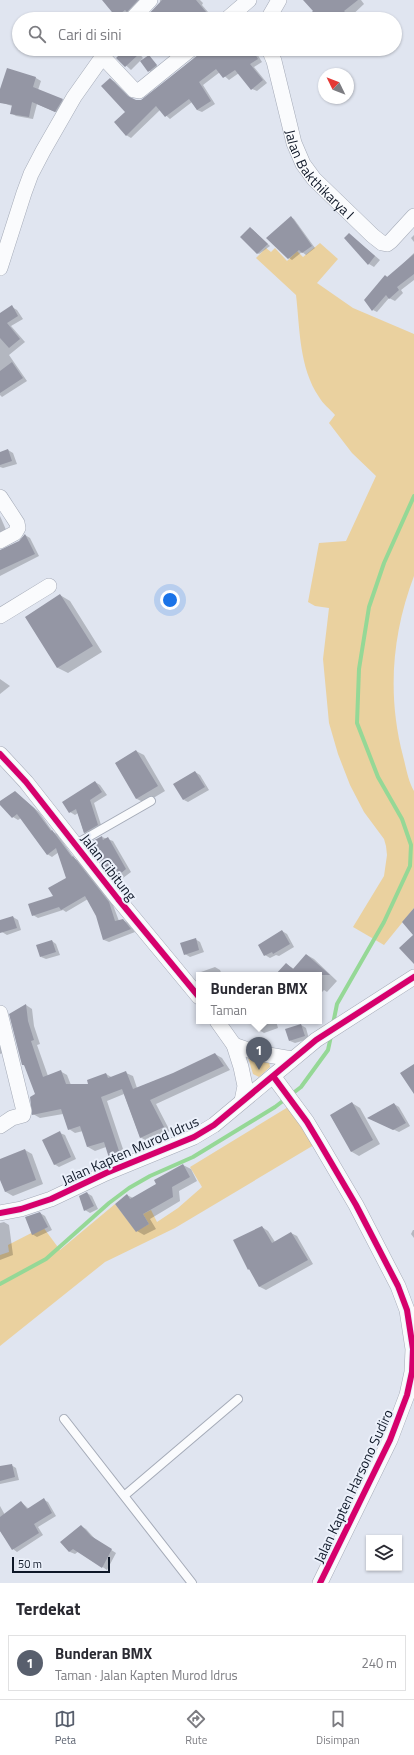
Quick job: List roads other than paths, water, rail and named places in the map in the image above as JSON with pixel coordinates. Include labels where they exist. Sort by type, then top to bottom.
[{"type":"street","points":[[139,12],[150,0]]},
{"type":"street","points":[[235,12],[249,0]]},
{"type":"street","points":[[272,12],[279,0]]},
{"type":"street","points":[[0,268],[31,174],[43,150],[74,97],[102,56]]},
{"type":"street","points":[[108,56],[134,90],[139,92],[183,56]]},
{"type":"street","name":"Jalan Bakthikarya I","points":[[272,56],[297,153],[311,176],[382,243],[387,244],[391,241],[414,216]]},
{"type":"street","points":[[0,497],[17,523],[18,528],[15,533],[0,541]]},
{"type":"street","points":[[0,616],[49,586]]},
{"type":"street","name":"Jalan Cibitung","points":[[3,762],[76,844],[196,993]]},
{"type":"street","name":"Jalan Kapten Murod Idrus","points":[[0,1213],[21,1210],[51,1199],[106,1173],[180,1143],[214,1125],[316,1040],[414,977]]},
{"type":"street","points":[[0,1013],[24,1111],[23,1115],[12,1118],[0,1126]]},
{"type":"street","points":[[219,1024],[234,1045],[245,1086],[242,1102]]},
{"type":"street","points":[[234,1045],[257,1053],[292,1059]]},
{"type":"street","name":"Jalan Kapten Harsono Sudiro","points":[[273,1076],[307,1122],[356,1205],[398,1286],[407,1310],[413,1349],[412,1372],[407,1395],[390,1440],[320,1583]]},
{"type":"lane","points":[[76,844],[151,801]]},
{"type":"lane","points":[[124,1496],[238,1399]]},
{"type":"lane","points":[[64,1420],[192,1583]]},
{"type":"waterway","points":[[333,1024],[337,1004],[384,922],[410,866],[411,845],[402,819],[378,777],[357,723],[359,669],[369,607],[384,563],[414,496]]},
{"type":"waterway","points":[[0,1284],[46,1259],[109,1203],[129,1188],[150,1176],[193,1157],[275,1107],[301,1087],[328,1050],[331,1036]]},
{"type":"place","name":"Bunderan BMX","points":[[259,1070]]}]
